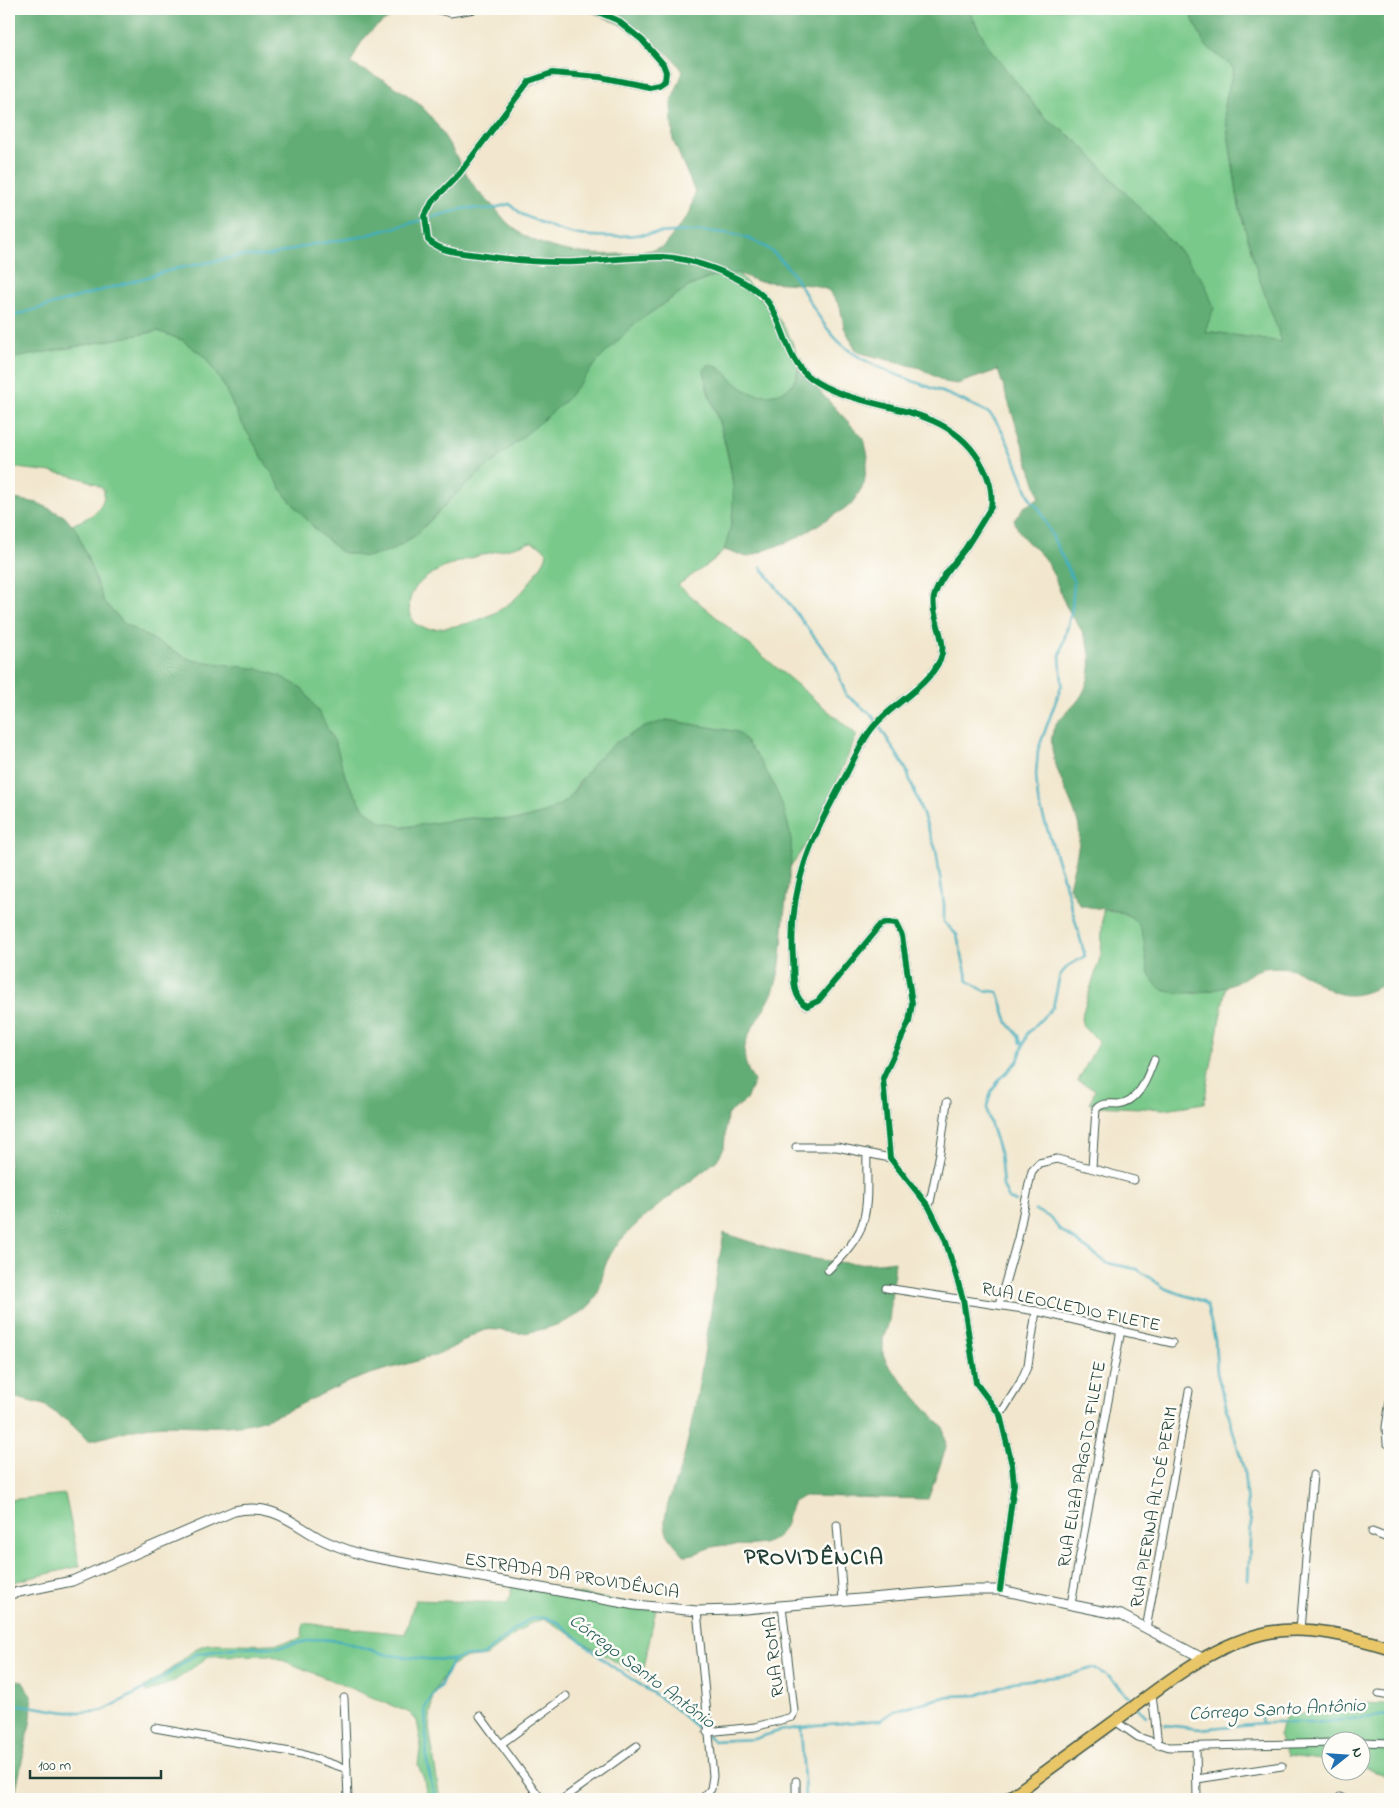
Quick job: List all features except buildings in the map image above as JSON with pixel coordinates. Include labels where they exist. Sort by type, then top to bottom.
[{"type":"main road","points":[[1008,1799],[1142,1700],[1204,1659],[1248,1638],[1270,1632],[1300,1630],[1328,1633],[1390,1648]]},
{"type":"street","points":[[435,9],[445,13],[475,9]]},
{"type":"street","points":[[591,9],[617,20],[642,40],[663,64],[666,72],[665,81],[660,85],[649,86],[592,76],[552,73],[529,81],[459,174],[432,202],[425,216],[428,240],[454,252],[510,260],[574,262],[663,257],[705,265],[734,277],[768,302],[793,358],[808,377],[826,387],[932,420],[955,434],[976,454],[988,476],[992,495],[991,507],[941,581],[934,596],[934,605],[943,649],[941,659],[932,674],[896,703],[868,735],[839,788],[802,867],[792,907],[796,993],[802,1003],[807,1006],[818,1001],[880,926],[891,922],[900,929],[907,967],[912,1013],[886,1070],[882,1084],[890,1158],[830,1147],[796,1147]]},
{"type":"street","points":[[1092,1167],[1096,1109],[1102,1104],[1125,1103],[1134,1098],[1145,1081],[1154,1060]]},
{"type":"street","points":[[929,1207],[940,1153],[947,1102]]},
{"type":"street","points":[[828,1270],[853,1242],[860,1229],[866,1201],[867,1153]]},
{"type":"street","name":"RUA LEOCLEDIO FILETE","points":[[890,1158],[929,1207],[945,1239],[963,1299]]},
{"type":"street","points":[[999,1304],[1018,1238],[1032,1172],[1044,1160],[1066,1160],[1134,1180]]},
{"type":"street","name":"RUA LEOCLEDIO FILETE","points":[[886,1288],[1036,1311],[1172,1343]]},
{"type":"street","points":[[963,1299],[976,1383],[1000,1415],[1012,1465],[1014,1484],[1000,1590]]},
{"type":"street","points":[[1000,1415],[1026,1370],[1036,1311]]},
{"type":"street","name":"RUA ELIZA PAGOTO FILETE","points":[[1071,1604],[1121,1330]]},
{"type":"street","name":"RUA PIERINA ALTOÉ PERIM","points":[[1146,1629],[1189,1391]]},
{"type":"street","points":[[1390,1401],[1385,1435],[1390,1445]]},
{"type":"street","points":[[1300,1630],[1313,1476]]},
{"type":"street","name":"ESTRADA DA PROVIDÊNCIA","points":[[9,1594],[72,1581],[234,1511],[254,1508],[278,1513],[333,1545],[366,1556],[635,1605],[697,1611],[782,1606],[963,1590],[1000,1590],[1121,1615],[1204,1659]]},
{"type":"street","points":[[837,1525],[843,1600]]},
{"type":"street","points":[[1372,1532],[1390,1539]]},
{"type":"street","name":"RUA ROMA","points":[[707,1733],[755,1727],[786,1720],[794,1714],[782,1606]]},
{"type":"street","points":[[697,1611],[712,1785],[709,1794],[702,1799]]},
{"type":"street","points":[[1152,1694],[1158,1745]]},
{"type":"street","points":[[1379,1694],[1390,1696]]},
{"type":"street","points":[[501,1744],[566,1696]]},
{"type":"street","points":[[344,1698],[348,1799]]},
{"type":"street","points":[[480,1716],[540,1799]]},
{"type":"street","points":[[1115,1721],[1138,1738],[1158,1745],[1196,1748],[1322,1743]]},
{"type":"street","points":[[155,1728],[302,1754],[347,1769]]},
{"type":"street","points":[[1372,1742],[1390,1742]]},
{"type":"street","points":[[563,1799],[637,1746]]},
{"type":"street","points":[[1196,1748],[1197,1799]]},
{"type":"street","points":[[1197,1780],[1282,1766]]},
{"type":"street","points":[[796,1781],[796,1799]]},
{"type":"green space","points":[[9,9],[406,9],[379,25],[366,36],[351,64],[397,88],[422,107],[444,135],[476,189],[510,225],[525,236],[563,250],[584,253],[626,254],[663,247],[690,213],[695,192],[673,140],[671,103],[683,72],[666,52],[654,43],[586,9],[968,9],[989,48],[1044,117],[1078,142],[1186,258],[1205,284],[1214,308],[1205,331],[1282,342],[1258,275],[1239,206],[1224,106],[1234,68],[1205,45],[1188,9],[1390,9],[1390,982],[1360,994],[1342,994],[1326,988],[1296,970],[1274,967],[1261,969],[1235,983],[1216,989],[1184,993],[1166,991],[1152,980],[1148,970],[1143,936],[1132,918],[1117,911],[1080,905],[1069,887],[1078,849],[1079,827],[1057,770],[1052,736],[1057,722],[1079,699],[1087,683],[1090,665],[1089,647],[1082,630],[1066,606],[1049,566],[1024,538],[1014,520],[1024,507],[1040,498],[998,370],[957,384],[945,382],[920,368],[857,352],[844,327],[840,306],[828,290],[813,285],[756,281],[738,273],[714,276],[688,287],[633,325],[598,361],[564,402],[459,491],[416,535],[392,550],[366,557],[341,552],[319,533],[285,495],[240,420],[223,384],[205,357],[182,340],[158,331],[9,359]]},
{"type":"green space","points":[[968,9],[1188,9],[1205,45],[1234,68],[1224,106],[1239,206],[1258,275],[1283,342],[1205,331],[1186,258],[1078,142],[1044,117],[989,48]]},
{"type":"green space","points":[[738,273],[772,310],[792,341],[798,364],[797,373],[794,382],[788,389],[772,397],[747,393],[720,368],[706,387],[725,445],[734,492],[734,515],[731,534],[721,554],[678,585],[857,735],[814,833],[788,870],[791,841],[778,795],[769,776],[738,732],[667,720],[580,780],[567,801],[545,813],[518,820],[470,818],[405,827],[381,822],[364,809],[346,779],[336,745],[258,669],[191,660],[126,625],[104,602],[93,577],[87,555],[72,525],[99,509],[104,497],[104,490],[84,479],[72,476],[9,467],[9,359],[158,331],[182,340],[205,357],[223,384],[240,420],[285,495],[319,533],[341,552],[366,557],[392,550],[416,535],[459,491],[524,435],[633,325],[688,287],[714,276]],"holes":[[[531,542],[542,547],[547,553],[534,576],[518,596],[498,611],[462,625],[444,628],[425,628],[413,622],[410,599],[417,586],[428,576],[462,561]]]},
{"type":"green space","points":[[708,365],[722,370],[741,387],[761,395],[780,393],[788,389],[794,383],[799,369],[864,439],[868,456],[864,484],[852,504],[795,539],[747,557],[724,550],[732,517],[733,486],[724,439],[705,377],[704,370]]},
{"type":"green space","points":[[14,499],[38,503],[64,516],[77,531],[104,602],[126,625],[191,660],[258,669],[280,676],[302,688],[320,714],[336,745],[346,779],[364,809],[381,822],[405,827],[470,818],[518,820],[545,813],[567,801],[595,761],[615,743],[642,728],[667,720],[738,732],[757,756],[779,797],[788,826],[791,849],[781,955],[776,983],[745,1045],[744,1056],[747,1068],[754,1081],[746,1100],[727,1115],[724,1148],[717,1160],[645,1216],[620,1240],[607,1262],[600,1287],[593,1302],[574,1317],[563,1323],[524,1333],[495,1330],[481,1331],[438,1354],[359,1378],[272,1417],[233,1426],[153,1426],[88,1441],[70,1423],[44,1405],[9,1396],[9,500]]},
{"type":"green space","points":[[1103,910],[1119,912],[1138,923],[1145,942],[1153,980],[1195,994],[1226,987],[1204,1103],[1165,1109],[1093,1106],[1090,1104],[1095,1089],[1078,1081],[1099,1041],[1083,1027],[1081,1018],[1101,955]]},
{"type":"green space","points":[[724,1233],[765,1247],[808,1258],[851,1263],[895,1261],[889,1322],[883,1339],[883,1355],[889,1366],[944,1429],[946,1448],[928,1499],[804,1496],[792,1503],[782,1531],[775,1538],[759,1545],[721,1546],[684,1555],[673,1542],[665,1527],[666,1510],[682,1465],[690,1429]]},
{"type":"green space","points":[[65,1494],[80,1566],[9,1583],[9,1500]]},
{"type":"green space","points":[[513,1582],[656,1608],[642,1678],[545,1619],[529,1624],[486,1656],[462,1659],[449,1667],[433,1694],[429,1727],[440,1799],[427,1799],[424,1779],[418,1765],[421,1742],[417,1721],[410,1713],[270,1655],[209,1656],[176,1680],[148,1693],[144,1687],[197,1648],[207,1644],[266,1644],[290,1641],[302,1638],[303,1623],[405,1634],[415,1600],[508,1603]]},
{"type":"green space","points":[[9,1678],[22,1681],[32,1697],[31,1719],[14,1799],[9,1799],[9,1717],[14,1711],[9,1694]]},
{"type":"green space","points":[[1361,1703],[1390,1704],[1390,1776],[1372,1771],[1372,1730],[1322,1730],[1322,1760],[1287,1756],[1278,1736],[1285,1717]]},
{"type":"waterway","points":[[9,317],[175,269],[240,256],[268,256],[309,245],[360,237],[466,208],[491,209],[509,204],[523,215],[573,234],[622,236],[708,231],[749,239],[767,248],[781,260],[793,274],[835,338],[850,351],[892,373],[980,408],[991,415],[1003,432],[1031,500],[1040,510],[1074,582],[1072,609],[1060,656],[1062,684],[1038,750],[1036,775],[1038,800],[1066,887],[1085,956],[1068,966],[1060,975],[1053,1007],[1027,1034],[1018,1061],[999,1080],[991,1092],[987,1107],[988,1116],[1000,1153],[1003,1186],[1009,1199],[1016,1202]]},
{"type":"waterway","points":[[761,567],[835,664],[846,695],[873,716],[906,769],[936,850],[944,904],[944,922],[957,935],[968,981],[983,990],[998,992],[1008,1023],[1019,1036],[1021,1043]]},
{"type":"waterway","points":[[1035,1210],[1051,1218],[1059,1229],[1107,1263],[1137,1269],[1166,1289],[1202,1301],[1207,1306],[1215,1340],[1217,1373],[1244,1470],[1247,1508],[1251,1522],[1248,1580]]},
{"type":"waterway","name":"Córrego Santo Antônio","points":[[9,1703],[66,1712],[104,1710],[152,1685],[196,1654],[233,1648],[280,1647],[317,1639],[341,1641],[388,1655],[426,1659],[453,1660],[464,1656],[482,1656],[523,1623],[530,1619],[545,1617],[559,1623],[609,1664],[672,1706],[713,1741],[754,1739],[779,1731],[816,1725],[881,1720],[894,1711],[949,1696],[978,1695],[1013,1682],[1069,1675],[1093,1668],[1108,1676],[1134,1702]]},
{"type":"waterway","points":[[435,1799],[427,1763],[425,1707],[441,1685],[453,1660]]},
{"type":"waterway","name":"Córrego Santo Antônio","points":[[1137,1707],[1146,1716]]},
{"type":"waterway","points":[[1260,1711],[1262,1723]]},
{"type":"waterway","name":"Córrego Santo Antônio","points":[[1165,1725],[1200,1729],[1262,1723],[1314,1723],[1390,1715]]},
{"type":"waterway","points":[[801,1727],[805,1799]]},
{"type":"cycle path","points":[[591,9],[617,20],[642,40],[663,64],[666,72],[665,81],[659,85],[649,87],[600,77],[552,73],[529,81],[459,174],[432,202],[425,216],[428,240],[439,247],[451,251],[514,260],[576,262],[641,257],[675,258],[704,265],[735,277],[760,293],[768,302],[774,311],[796,362],[810,378],[831,390],[854,398],[903,410],[927,418],[949,429],[968,445],[983,467],[989,482],[992,497],[991,507],[965,549],[943,578],[934,597],[933,605],[942,645],[940,660],[927,679],[882,717],[866,737],[813,841],[799,884],[794,907],[792,931],[794,985],[798,997],[807,1006],[818,1001],[880,926],[885,923],[896,924],[902,936],[912,1003],[909,1022],[883,1078],[890,1158],[929,1207],[945,1239],[963,1299],[976,1383],[1000,1415],[1012,1465],[1014,1484],[1000,1590]]},
{"type":"district","name":"PROVIDÊNCIA","points":[[814,1556]]}]
